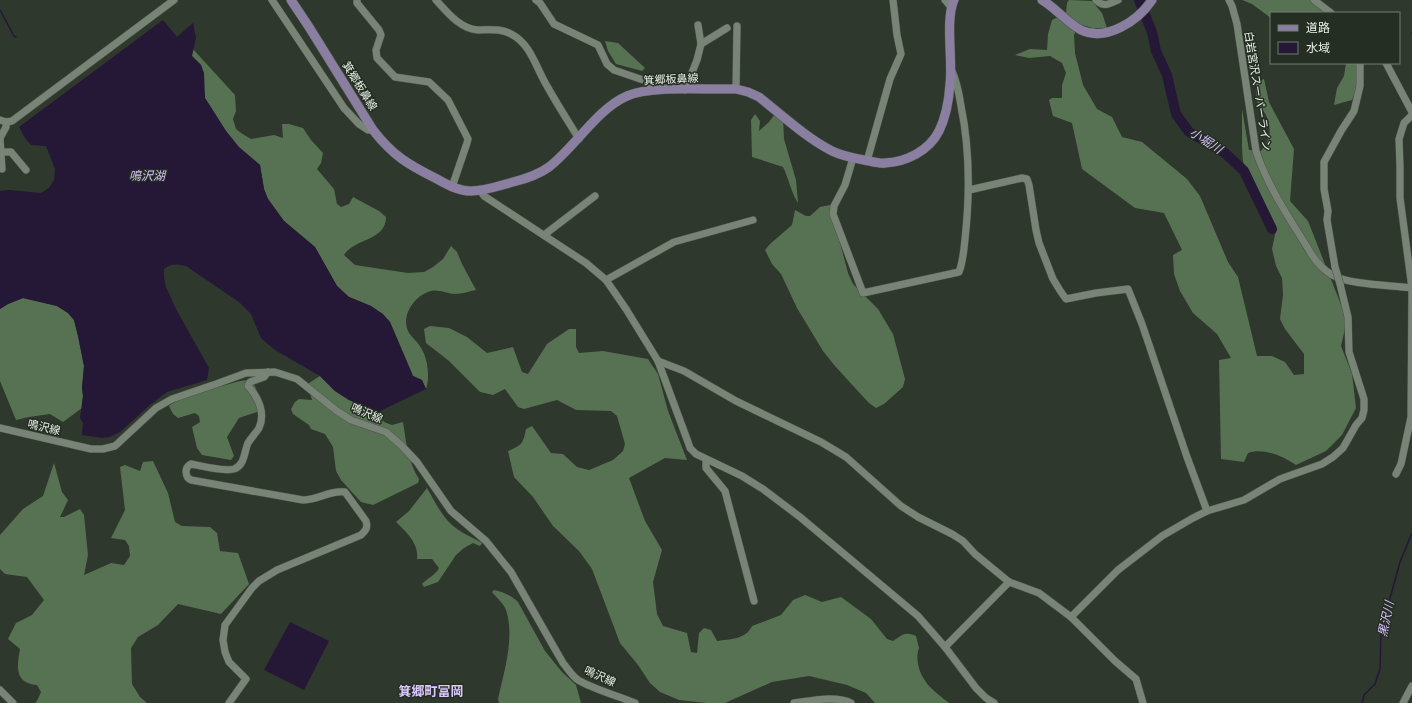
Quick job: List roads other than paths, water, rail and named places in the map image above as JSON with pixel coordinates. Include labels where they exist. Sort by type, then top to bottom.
[{"type":"main road","name":"箕郷板鼻線","points":[[291,0],[310,27],[373,130],[384,144],[408,165],[452,187],[463,190],[480,190],[540,173],[553,164],[606,110],[618,101],[633,94],[656,90],[736,89],[748,92],[758,97],[826,147],[838,154],[883,164],[900,161],[913,156],[930,144],[940,131],[943,122],[952,70],[950,19],[953,4]]},
{"type":"main road","points":[[1042,0],[1081,29],[1099,33],[1108,32],[1119,28],[1132,20],[1148,6],[1152,0]]},
{"type":"street","points":[[2,169],[0,138],[6,127],[3,121],[12,121],[174,0]]},
{"type":"street","points":[[272,0],[344,108],[359,124],[368,130],[373,130]]},
{"type":"street","points":[[357,0],[381,35],[376,50],[378,58],[397,78],[424,80],[429,82],[448,100],[465,133],[468,139],[467,144],[452,187]]},
{"type":"street","points":[[436,0],[450,15],[465,27],[476,30],[499,30],[511,34],[520,40],[528,50],[579,138]]},
{"type":"street","points":[[536,0],[540,3],[554,24],[598,45],[607,64],[614,70],[646,81],[656,90]]},
{"type":"street","points":[[867,161],[890,79],[901,54],[893,0]]},
{"type":"street","points":[[945,0],[953,4]]},
{"type":"street","points":[[1096,0],[1102,5],[1118,0]]},
{"type":"street","name":"白岩宮沢スーパーライン","points":[[1229,0],[1237,24],[1256,152],[1263,170],[1312,256],[1332,275],[1348,280],[1412,288]]},
{"type":"street","points":[[1314,0],[1330,12]]},
{"type":"street","points":[[685,90],[697,60],[701,44],[698,25]]},
{"type":"street","points":[[736,89],[737,26]]},
{"type":"street","points":[[701,44],[726,28]]},
{"type":"street","points":[[1071,617],[1099,588],[1137,554],[1162,536],[1207,511],[1248,498],[1274,482],[1329,460],[1343,448],[1356,425],[1362,418],[1364,399],[1349,352],[1348,317],[1334,266],[1324,189],[1324,162],[1354,111],[1360,86],[1360,64]]},
{"type":"street","points":[[1387,64],[1412,112]]},
{"type":"street","points":[[853,158],[845,184],[834,206],[833,214],[863,294],[959,272],[967,218],[968,190],[966,130],[958,86],[952,70]]},
{"type":"street","points":[[1396,474],[1401,464],[1411,417],[1412,288],[1400,198],[1399,139],[1404,123],[1412,116]]},
{"type":"street","points":[[1,152],[11,152],[26,170]]},
{"type":"street","points":[[968,190],[1022,178],[1027,179],[1039,243],[1060,292],[1066,299],[1096,292],[1128,289],[1207,511]]},
{"type":"street","points":[[480,190],[484,196],[586,263],[606,280],[626,309],[658,362],[690,448],[696,454],[751,481],[800,517],[918,616],[945,647],[976,688],[986,698],[994,703]]},
{"type":"street","points":[[544,235],[595,196]]},
{"type":"street","points":[[606,280],[674,242],[753,220]]},
{"type":"street","points":[[658,362],[684,370],[736,401],[834,449],[846,457],[902,506],[963,541],[974,554],[1009,582],[1039,593],[1071,617],[1115,661],[1136,679],[1143,703]]},
{"type":"street","points":[[229,703],[246,679],[229,662],[225,652],[223,640],[225,625],[252,588],[259,581],[277,570],[361,535],[366,530],[367,526],[366,522],[345,492],[333,492],[309,500],[303,500],[191,480],[188,478],[186,470],[187,466],[190,464],[226,470],[235,469],[241,464],[248,444],[262,420],[262,410],[248,386],[250,382],[264,377],[268,372]]},
{"type":"street","name":"鳴沢線","points":[[0,428],[91,449],[103,449],[115,446],[156,408],[172,399],[246,373],[276,372],[297,379],[337,411],[351,420],[386,432],[401,445],[417,462],[451,511],[486,541],[503,560],[563,663],[573,675],[578,680],[635,703]]},
{"type":"street","points":[[706,460],[706,468],[725,491],[754,601]]},
{"type":"street","points":[[945,647],[1009,582]]},
{"type":"street","points":[[1403,703],[1412,686]]},
{"type":"street","points":[[0,690],[12,703]]},
{"type":"street","points":[[794,703],[835,700],[847,701],[851,703]]},
{"type":"water","name":"鳴沢湖","points":[[163,20],[177,37],[193,23],[196,38],[192,56],[201,65],[204,73],[205,98],[226,131],[239,147],[260,165],[264,189],[268,199],[284,221],[315,247],[337,286],[349,297],[371,306],[383,314],[390,322],[413,376],[422,380],[426,389],[378,412],[349,400],[335,391],[320,376],[275,350],[261,338],[251,314],[239,302],[186,266],[174,264],[164,269],[166,287],[176,309],[209,368],[207,380],[167,392],[151,404],[120,432],[110,437],[102,438],[82,435],[83,423],[80,418],[83,396],[82,388],[84,366],[74,320],[68,313],[57,306],[23,298],[0,309],[0,191],[9,190],[41,193],[49,188],[54,180],[55,169],[46,146],[31,145],[19,127]]},
{"type":"water","points":[[290,622],[329,641],[304,690],[264,670]]},
{"type":"waterway","name":"小堀川","points":[[1139,0],[1152,32],[1156,51],[1167,75],[1176,114],[1189,132],[1225,153],[1244,171],[1272,229]]},
{"type":"waterway","points":[[0,10],[14,36],[16,37]]},
{"type":"waterway","name":"黒沢川","points":[[1362,703],[1364,695],[1375,684],[1380,669],[1381,631],[1400,562],[1412,533]]},
{"type":"district","name":"箕郷町富岡","points":[[431,691]]}]
